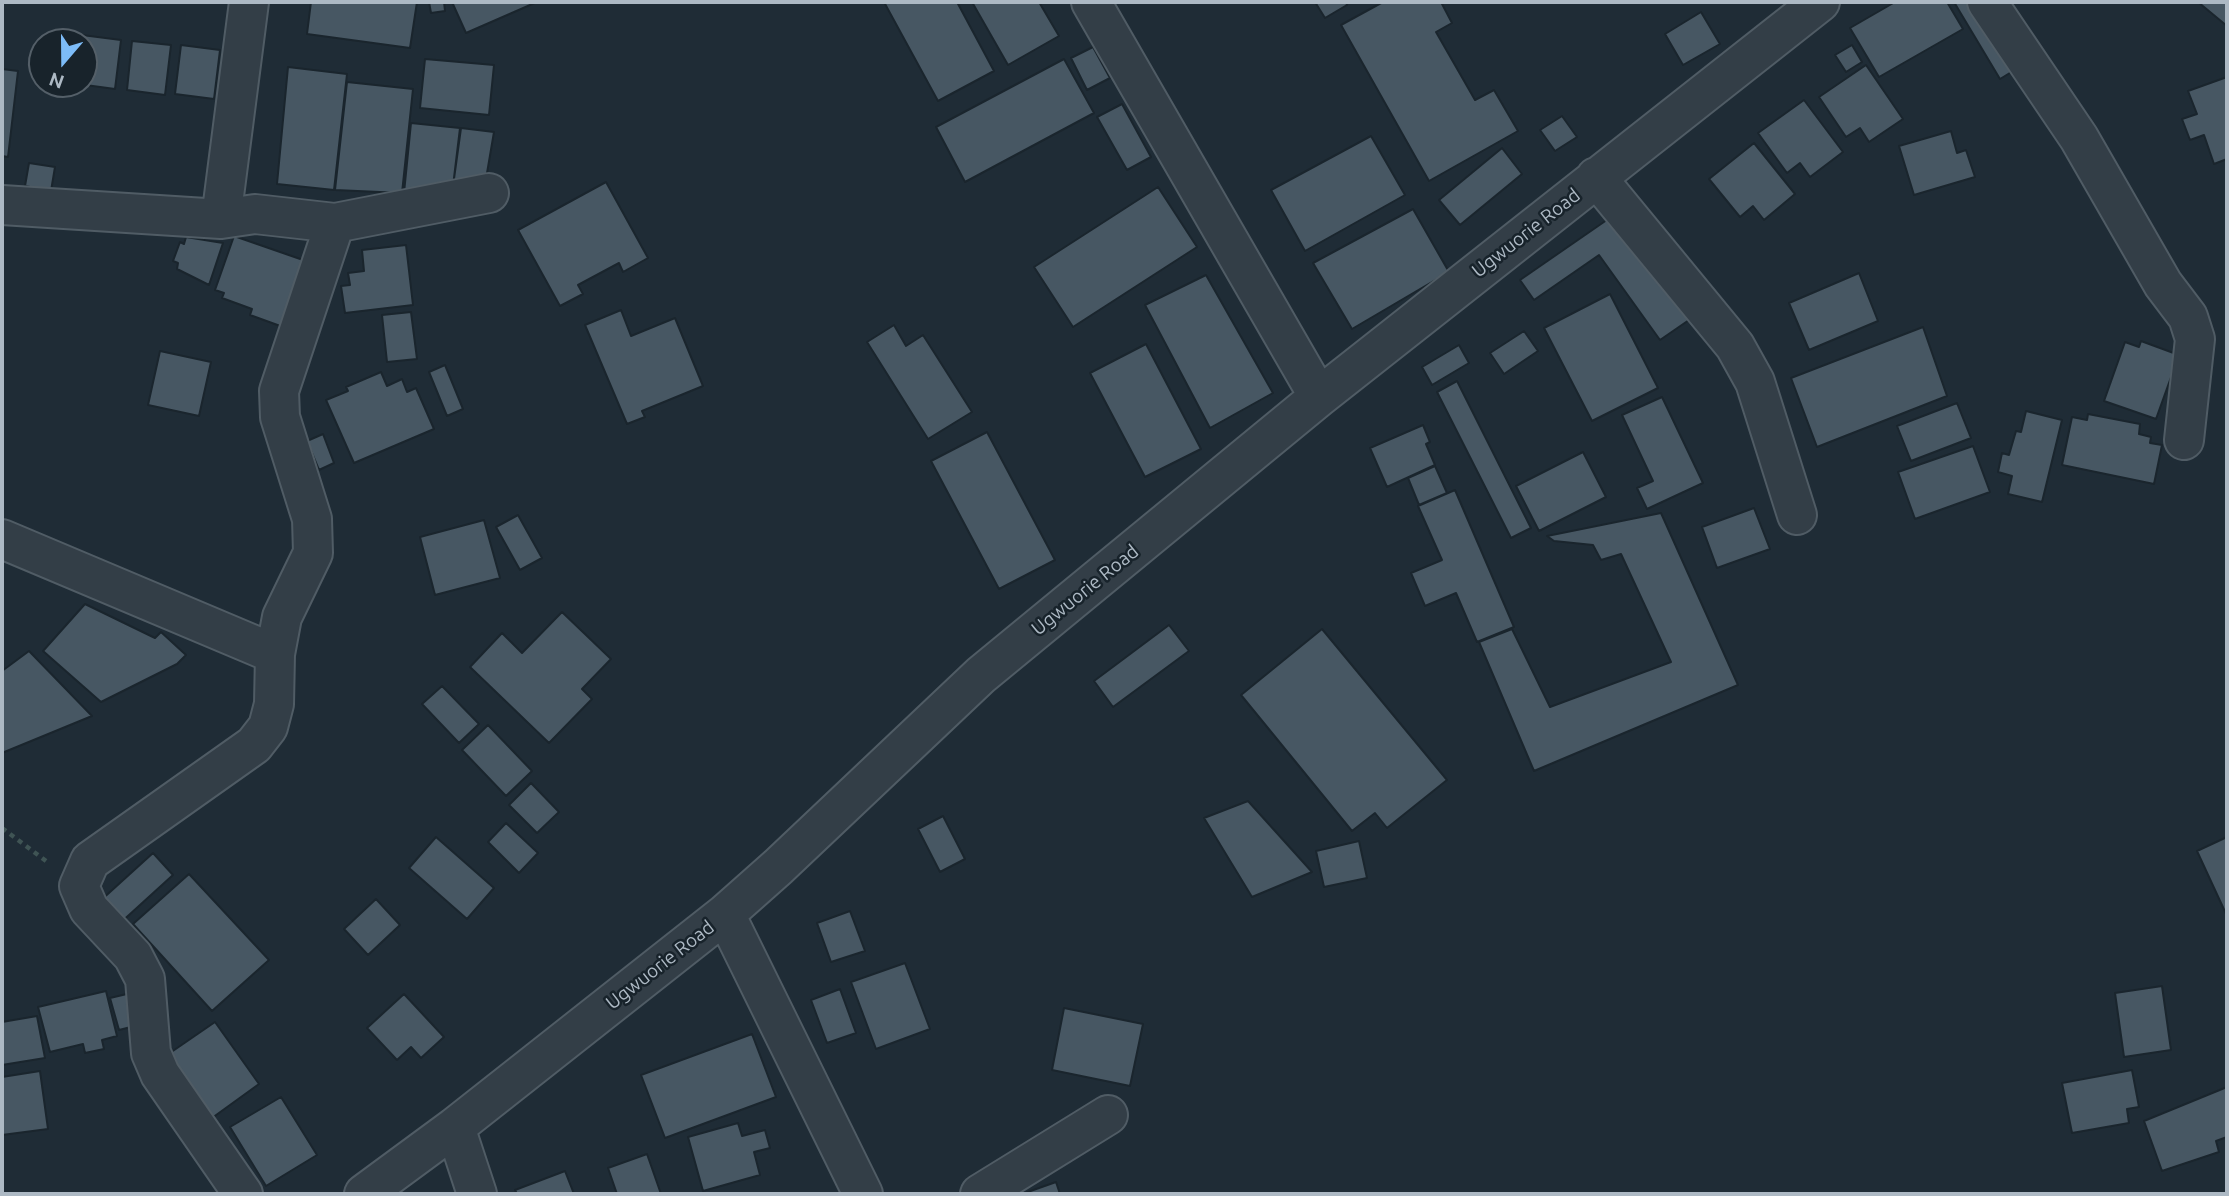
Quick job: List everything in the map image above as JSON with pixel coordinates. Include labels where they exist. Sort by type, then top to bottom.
[{"type":"street","points":[[221,219],[249,2]]},
{"type":"street","points":[[1091,2],[1319,397]]},
{"type":"street","name":"Ugwuorie Road","points":[[364,1194],[455,1127],[725,914],[981,675],[1319,397],[1820,2]]},
{"type":"street","points":[[1987,2],[2079,138],[2163,284],[2188,317],[2195,339],[2184,439]]},
{"type":"street","points":[[1596,177],[1735,346],[1755,382],[1797,515]]},
{"type":"street","points":[[2,205],[221,219],[255,214],[335,223],[489,193]]},
{"type":"street","points":[[243,1194],[160,1074],[151,1053],[145,979],[133,956],[89,909],[79,886],[90,861],[254,745],[268,727],[274,704],[275,654],[282,617],[313,553],[312,519],[280,417],[279,391],[335,223]]},
{"type":"street","points":[[2,539],[275,654]]},
{"type":"street","points":[[725,914],[863,1194]]},
{"type":"street","points":[[979,1194],[1108,1115]]},
{"type":"street","points":[[455,1127],[477,1194]]},
{"type":"path","points":[[2,828],[79,886]]},
{"type":"building","points":[[311,2],[417,2],[410,48],[307,34]]},
{"type":"building","points":[[429,2],[444,2],[445,11],[431,13]]},
{"type":"building","points":[[452,2],[537,2],[466,33]]},
{"type":"building","points":[[884,2],[957,2],[994,71],[938,101]]},
{"type":"building","points":[[972,2],[1039,2],[1059,36],[1008,65]]},
{"type":"building","points":[[1315,2],[1346,2],[1347,5],[1325,18]]},
{"type":"building","points":[[1383,2],[1441,2],[1452,23],[1436,32],[1475,100],[1494,90],[1518,131],[1429,181],[1341,25]]},
{"type":"building","points":[[1895,2],[1947,2],[1963,29],[1879,77],[1850,28]]},
{"type":"building","points":[[1954,2],[1979,2],[2018,68],[2000,79]]},
{"type":"building","points":[[2198,2],[2227,2],[2227,26]]},
{"type":"building","points":[[1701,12],[1720,44],[1683,65],[1665,34]]},
{"type":"building","points":[[98,37],[121,40],[115,89],[98,87]]},
{"type":"building","points":[[132,41],[171,45],[165,95],[127,90]]},
{"type":"building","points":[[181,45],[220,50],[214,99],[175,94]]},
{"type":"building","points":[[1852,45],[1862,62],[1846,72],[1835,55]]},
{"type":"building","points":[[1093,47],[1110,78],[1087,90],[1071,58]]},
{"type":"building","points":[[425,59],[494,65],[489,115],[420,108]]},
{"type":"building","points":[[1064,59],[1094,113],[965,182],[936,127]]},
{"type":"building","points":[[1866,65],[1903,119],[1869,142],[1860,128],[1846,137],[1819,97]]},
{"type":"building","points":[[288,67],[347,74],[334,190],[277,184]]},
{"type":"building","points":[[2,69],[18,71],[8,157],[2,156]]},
{"type":"building","points":[[2227,77],[2227,159],[2214,164],[2204,135],[2190,140],[2182,119],[2197,114],[2188,91]]},
{"type":"building","points":[[347,82],[413,89],[402,193],[335,190]]},
{"type":"building","points":[[1804,100],[1843,152],[1810,177],[1800,163],[1787,173],[1758,133]]},
{"type":"building","points":[[1122,104],[1151,157],[1127,170],[1097,117]]},
{"type":"building","points":[[1562,116],[1577,137],[1555,151],[1540,130]]},
{"type":"building","points":[[411,123],[460,128],[453,186],[404,193]]},
{"type":"building","points":[[461,128],[494,132],[486,179],[453,186]]},
{"type":"building","points":[[1951,131],[1957,153],[1966,150],[1975,177],[1914,195],[1899,146]]},
{"type":"building","points":[[1371,136],[1405,195],[1305,251],[1271,190]]},
{"type":"building","points":[[1754,143],[1795,194],[1764,220],[1753,206],[1740,217],[1709,179]]},
{"type":"building","points":[[1502,148],[1522,174],[1460,225],[1439,200]]},
{"type":"building","points":[[29,163],[55,167],[51,191],[25,186]]},
{"type":"building","points":[[606,182],[648,258],[623,272],[619,263],[578,285],[583,294],[560,306],[518,230]]},
{"type":"building","points":[[1158,187],[1197,247],[1073,327],[1034,267]]},
{"type":"building","points":[[1413,209],[1449,272],[1352,329],[1313,263]]},
{"type":"building","points":[[1614,215],[1689,320],[1660,340],[1599,255],[1534,300],[1520,280]]},
{"type":"building","points":[[234,236],[306,261],[283,327],[250,315],[252,309],[222,298],[224,293],[215,290]]},
{"type":"building","points":[[186,237],[223,243],[209,285],[177,269],[178,263],[173,261],[180,242],[184,244]]},
{"type":"building","points":[[406,245],[413,305],[345,313],[341,286],[350,285],[348,273],[364,271],[362,250]]},
{"type":"building","points":[[1859,273],[1878,321],[1809,350],[1789,303]]},
{"type":"building","points":[[1206,275],[1273,393],[1210,428],[1145,305]]},
{"type":"building","points":[[1610,294],[1658,388],[1592,421],[1544,328]]},
{"type":"building","points":[[621,310],[631,336],[675,318],[703,386],[642,411],[645,417],[627,424],[585,325]]},
{"type":"building","points":[[411,312],[417,359],[387,362],[382,315]]},
{"type":"building","points":[[894,325],[906,346],[923,335],[972,412],[928,439],[867,342]]},
{"type":"building","points":[[1923,327],[1947,396],[1817,447],[1791,378]]},
{"type":"building","points":[[1524,331],[1538,351],[1504,374],[1490,353]]},
{"type":"building","points":[[2141,341],[2179,355],[2156,419],[2104,401],[2125,342],[2139,347]]},
{"type":"building","points":[[1146,344],[1201,449],[1145,477],[1090,373]]},
{"type":"building","points":[[1459,345],[1469,363],[1432,385],[1422,367]]},
{"type":"building","points":[[160,351],[211,362],[199,416],[148,405]]},
{"type":"building","points":[[445,365],[463,409],[447,416],[429,372]]},
{"type":"building","points":[[381,372],[387,386],[402,379],[407,392],[416,388],[434,429],[354,463],[326,400],[348,391],[346,387]]},
{"type":"building","points":[[1457,381],[1531,528],[1511,538],[1437,392]]},
{"type":"building","points":[[1662,397],[1703,483],[1647,509],[1637,488],[1653,481],[1622,415]]},
{"type":"building","points":[[1957,403],[1971,438],[1911,461],[1897,426]]},
{"type":"building","points":[[2026,411],[2062,420],[2042,502],[2008,494],[2012,476],[1998,472],[2002,453],[2009,455],[2016,431],[2021,432]]},
{"type":"building","points":[[2088,414],[2140,424],[2139,434],[2151,437],[2150,443],[2162,445],[2154,484],[2062,465],[2072,417],[2087,420]]},
{"type":"building","points":[[1423,425],[1430,442],[1426,444],[1435,465],[1387,487],[1370,448]]},
{"type":"building","points":[[987,432],[1055,560],[999,589],[931,461]]},
{"type":"building","points":[[323,434],[334,463],[319,470],[307,441]]},
{"type":"building","points":[[1973,446],[1990,492],[1915,519],[1898,472]]},
{"type":"building","points":[[1583,452],[1606,497],[1539,531],[1516,486]]},
{"type":"building","points":[[1435,466],[1447,493],[1419,505],[1408,478]]},
{"type":"building","points":[[1455,490],[1514,627],[1477,642],[1456,593],[1425,606],[1411,573],[1442,560],[1418,506]]},
{"type":"building","points":[[1754,508],[1770,549],[1717,568],[1702,527]]},
{"type":"building","points":[[1661,513],[1738,685],[1534,771],[1479,642],[1512,629],[1550,707],[1671,662],[1621,554],[1601,560],[1593,545],[1554,541],[1547,536]]},
{"type":"building","points":[[518,515],[542,558],[520,570],[496,527]]},
{"type":"building","points":[[484,520],[500,578],[435,595],[420,537]]},
{"type":"building","points":[[85,604],[155,638],[161,632],[186,655],[177,664],[101,702],[43,651]]},
{"type":"building","points":[[562,612],[611,659],[582,689],[592,699],[549,743],[470,667],[502,633],[522,653]]},
{"type":"building","points":[[1169,625],[1189,651],[1113,707],[1094,681]]},
{"type":"building","points":[[1322,629],[1447,780],[1387,828],[1375,813],[1352,831],[1241,695]]},
{"type":"building","points":[[29,651],[92,716],[2,753],[2,671]]},
{"type":"building","points":[[442,686],[479,724],[459,743],[422,704]]},
{"type":"building","points":[[488,725],[532,771],[506,796],[462,750]]},
{"type":"building","points":[[531,783],[559,812],[537,833],[509,805]]},
{"type":"building","points":[[1248,801],[1312,872],[1252,897],[1204,818]]},
{"type":"building","points":[[943,816],[965,859],[940,872],[918,829]]},
{"type":"building","points":[[506,823],[538,853],[519,873],[488,842]]},
{"type":"building","points":[[436,837],[494,888],[467,919],[409,868]]},
{"type":"building","points":[[2227,837],[2227,916],[2197,851]]},
{"type":"building","points":[[1359,841],[1367,878],[1324,887],[1316,851]]},
{"type":"building","points":[[153,853],[173,875],[118,925],[99,902]]},
{"type":"building","points":[[189,874],[269,960],[212,1011],[133,924]]},
{"type":"building","points":[[376,899],[400,925],[368,955],[344,929]]},
{"type":"building","points":[[850,911],[865,951],[831,962],[817,923]]},
{"type":"building","points":[[905,963],[930,1029],[876,1049],[851,982]]},
{"type":"building","points":[[2162,986],[2171,1050],[2124,1057],[2115,993]]},
{"type":"building","points":[[840,989],[856,1033],[827,1043],[811,1000]]},
{"type":"building","points":[[106,991],[117,1036],[102,1040],[104,1049],[85,1053],[83,1044],[50,1052],[38,1007]]},
{"type":"building","points":[[131,993],[139,1025],[119,1030],[110,998]]},
{"type":"building","points":[[404,994],[444,1037],[421,1058],[411,1047],[397,1060],[367,1028]]},
{"type":"building","points":[[1064,1008],[1143,1024],[1130,1086],[1052,1070]]},
{"type":"building","points":[[37,1016],[45,1058],[2,1065],[2,1022]]},
{"type":"building","points":[[215,1022],[259,1084],[212,1118],[167,1055]]},
{"type":"building","points":[[752,1034],[776,1097],[665,1138],[641,1075]]},
{"type":"building","points":[[2132,1070],[2139,1107],[2127,1109],[2129,1123],[2072,1133],[2062,1083]]},
{"type":"building","points":[[40,1071],[48,1129],[2,1135],[2,1077]]},
{"type":"building","points":[[2227,1087],[2227,1137],[2216,1141],[2219,1152],[2162,1171],[2144,1121]]},
{"type":"building","points":[[281,1097],[317,1155],[266,1186],[230,1127]]},
{"type":"building","points":[[738,1123],[742,1136],[765,1130],[770,1148],[754,1152],[760,1175],[703,1191],[688,1137]]},
{"type":"building","points":[[647,1154],[661,1194],[617,1194],[608,1168]]},
{"type":"building","points":[[565,1171],[574,1194],[517,1194],[515,1190]]},
{"type":"building","points":[[1056,1182],[1060,1194],[1022,1194]]}]
